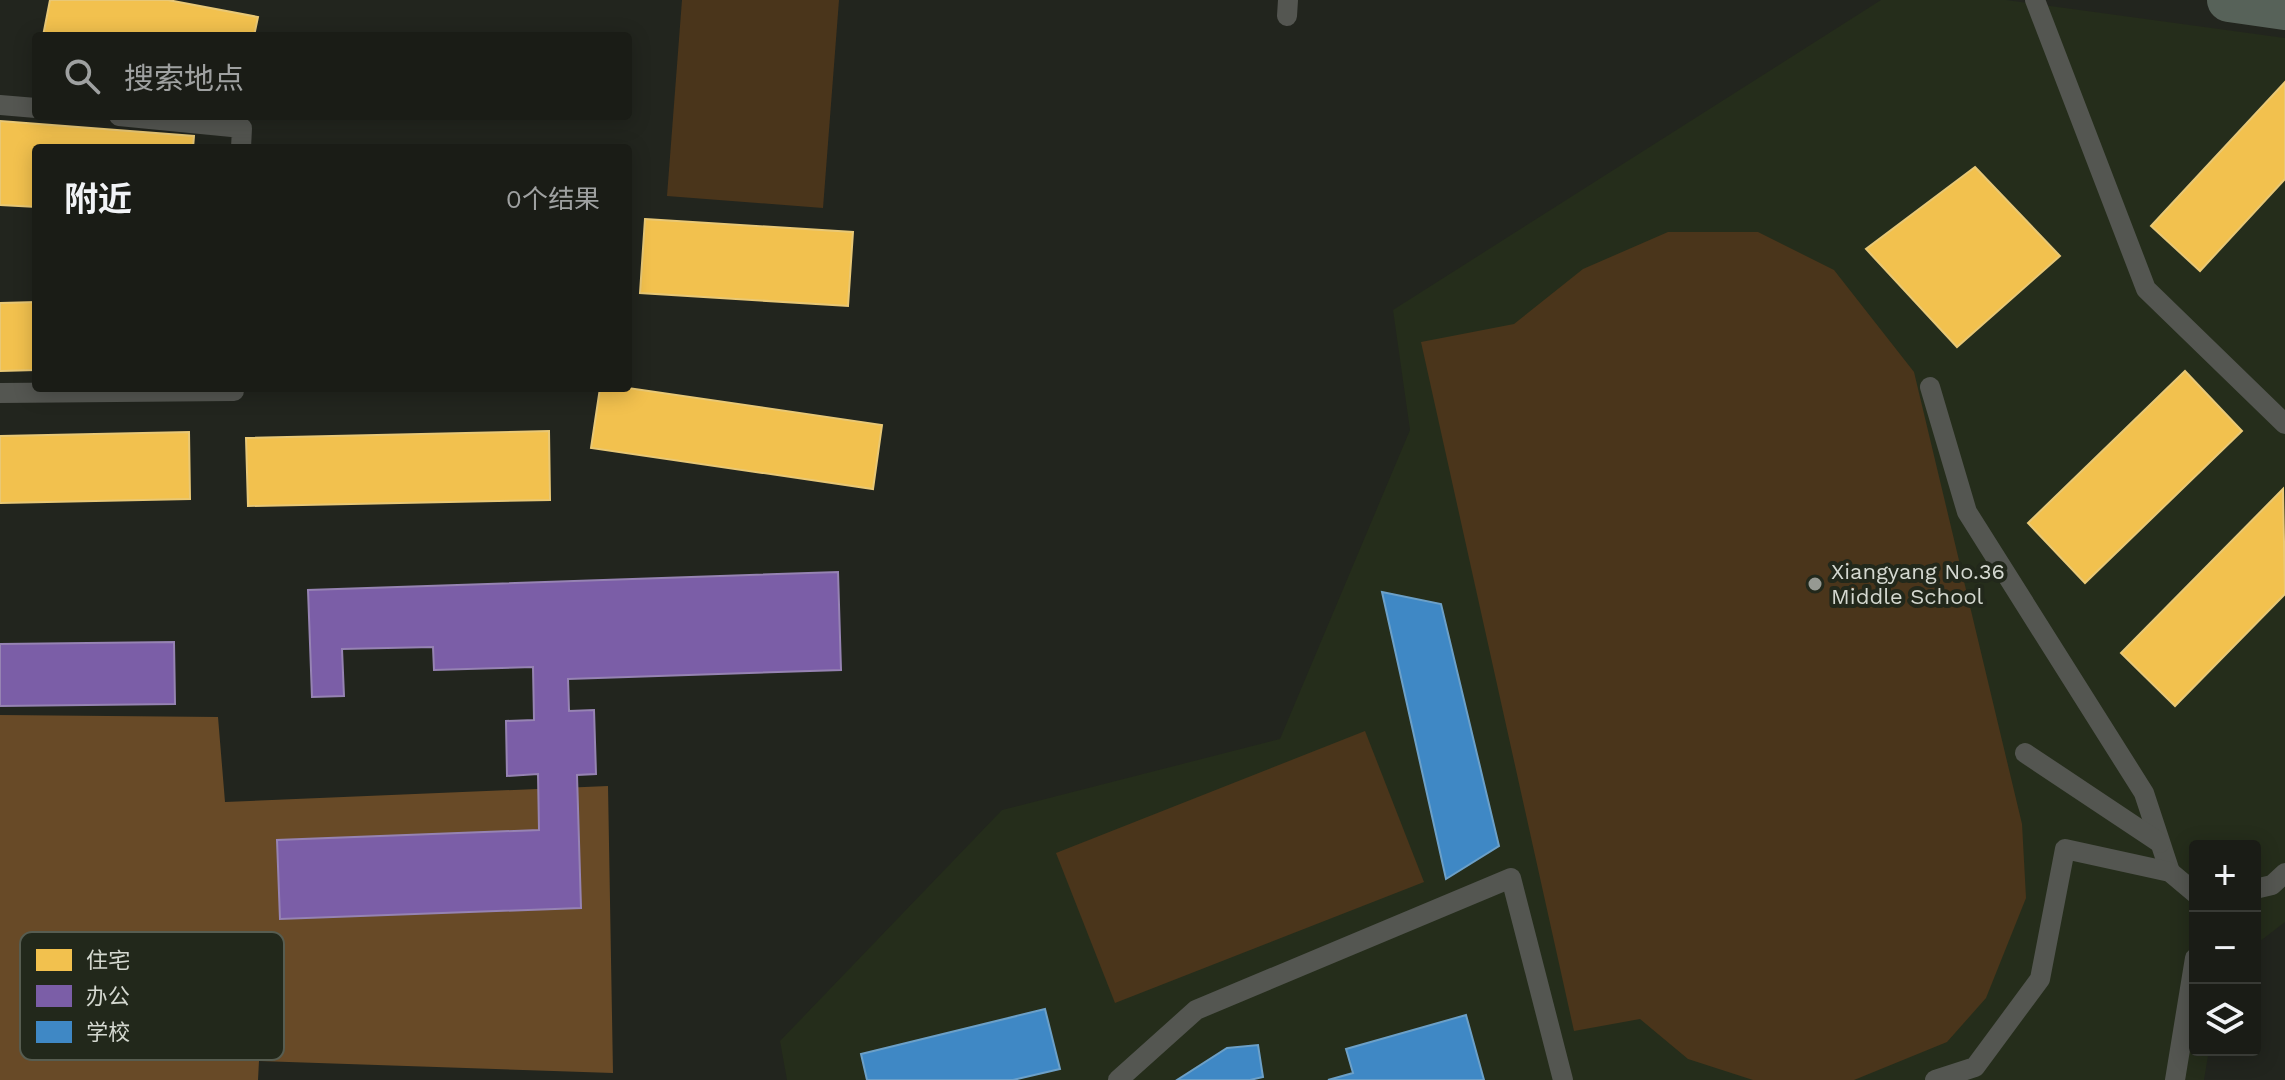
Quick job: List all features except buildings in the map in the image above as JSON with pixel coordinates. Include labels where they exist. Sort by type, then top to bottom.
[{"type":"highway","points":[[2229,0],[2285,8]]},
{"type":"lane","points":[[2035,0],[2146,289],[2285,424]]},
{"type":"lane","points":[[0,105],[32,108]]},
{"type":"lane","points":[[160,120],[242,128],[241,144]]},
{"type":"lane","points":[[1930,387],[1967,512],[2144,793],[2170,872]]},
{"type":"lane","points":[[0,393],[117,392]]},
{"type":"lane","points":[[2025,753],[2160,843]]},
{"type":"lane","points":[[1935,1080],[1975,1067],[2040,979],[2065,849],[2170,872],[2189,888]]},
{"type":"lane","points":[[2261,888],[2272,885],[2285,873]]},
{"type":"lane","points":[[1118,1080],[1196,1010],[1511,878],[1563,1080]]},
{"type":"lane","points":[[2175,1080],[2191,984]]},
{"type":"shaded area","points":[[682,0],[839,0],[823,208],[667,196]]},
{"type":"shaded area","name":"Xiangyang No.36 Middle School","points":[[1881,0],[2006,0],[2285,38],[2285,922],[2261,940],[2261,840],[2189,840],[2189,1056],[2208,1056],[2204,1080],[787,1080],[780,1041],[1002,810],[1280,739],[1410,430],[1393,310]]},
{"type":"shaded area","points":[[1668,232],[1758,232],[1834,270],[1914,372],[2022,824],[2026,898],[1986,998],[1947,1042],[1854,1080],[1753,1080],[1688,1059],[1640,1019],[1574,1031],[1421,342],[1514,324],[1583,269]]},
{"type":"shaded area","points":[[0,715],[218,717],[225,802],[608,786],[613,1073],[259,1061],[258,1080],[0,1080]]},
{"type":"shaded area","points":[[1365,731],[1424,882],[1115,1003],[1056,853]]},
{"type":"place","name":"Xiangyang No.36 Middle School","points":[[1815,584]]}]
